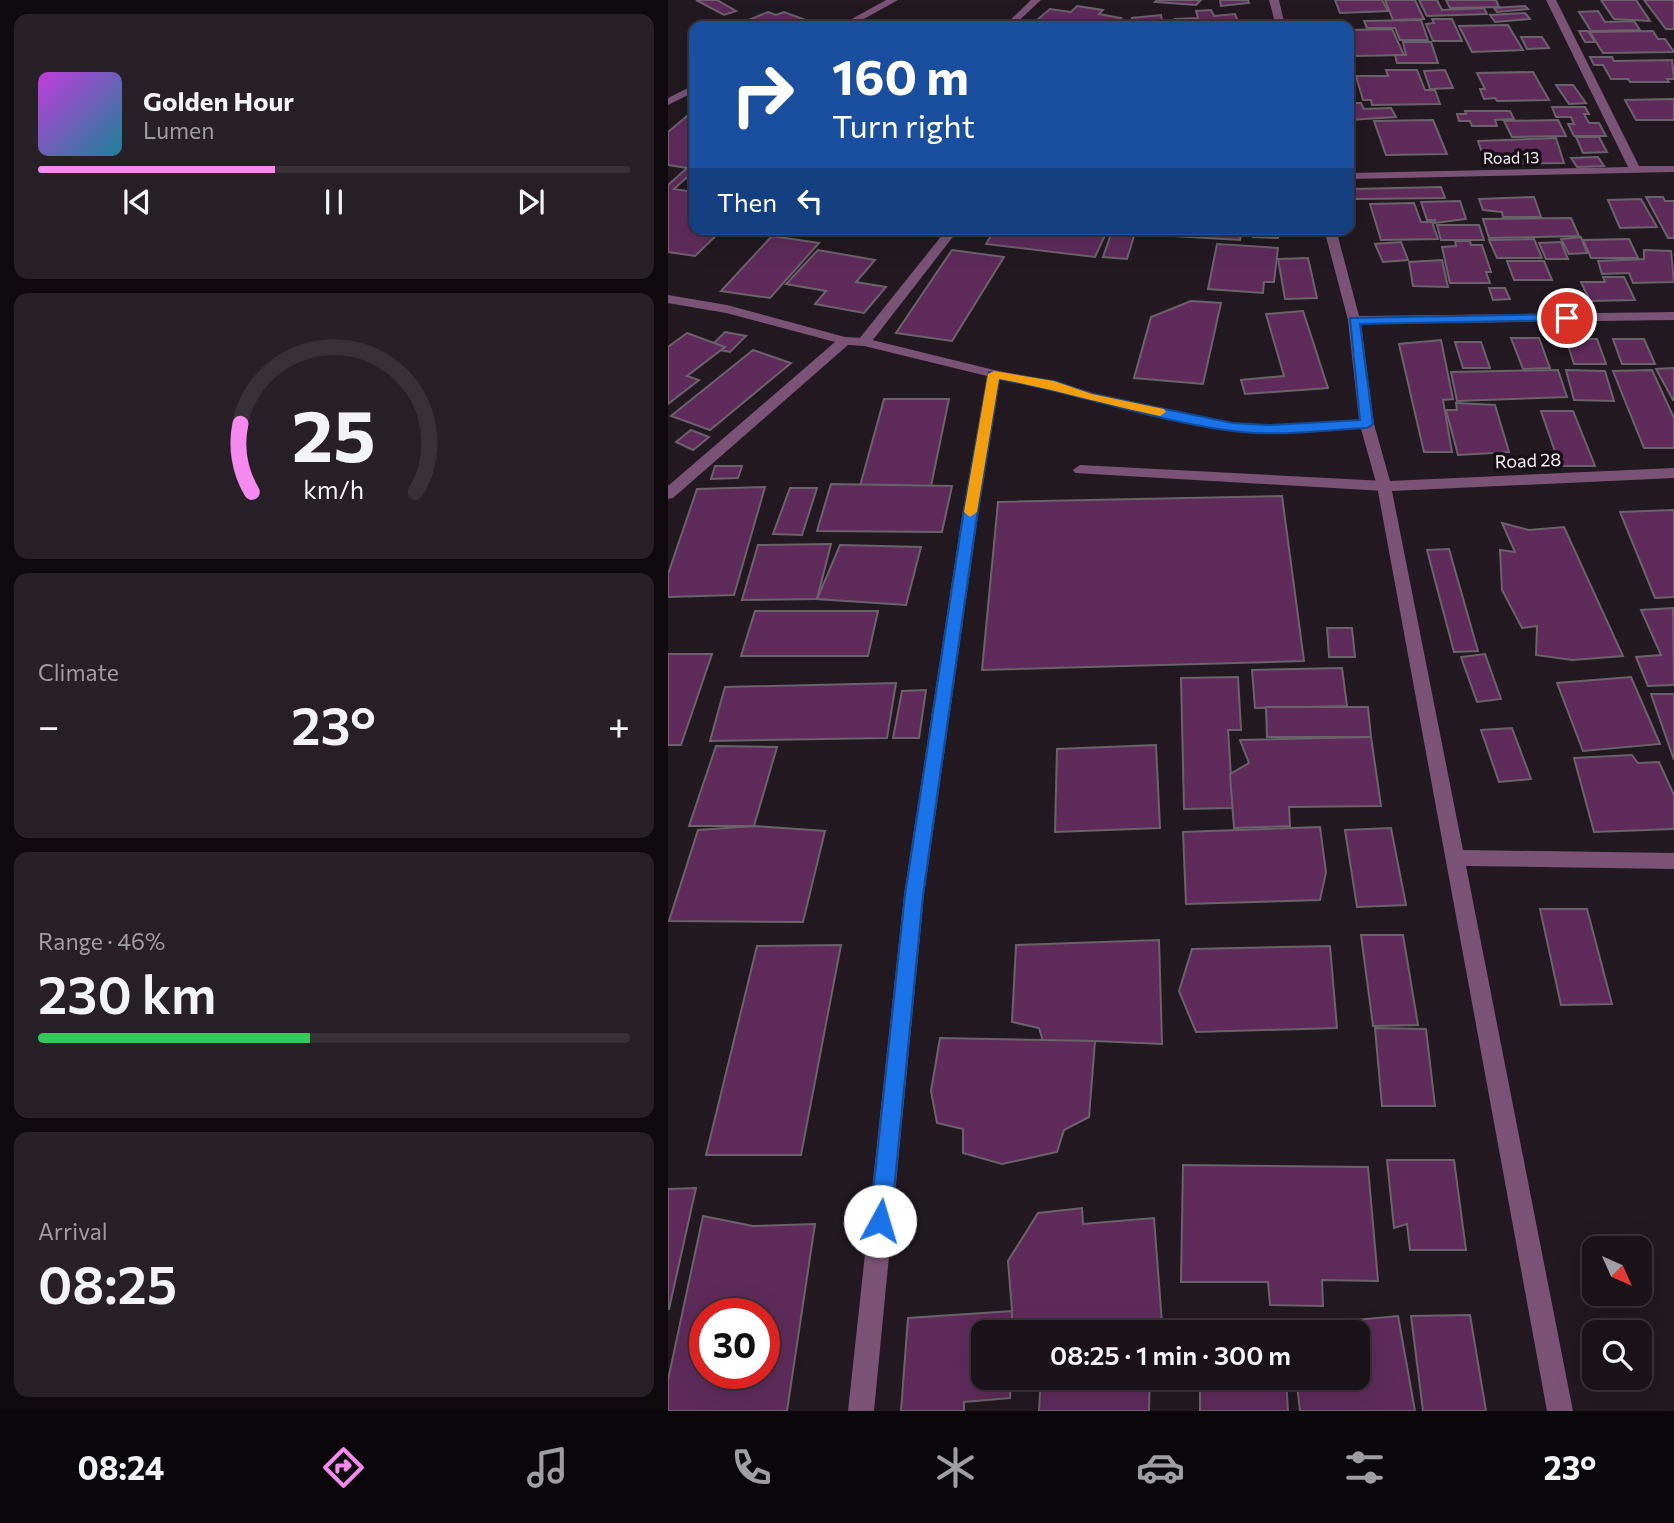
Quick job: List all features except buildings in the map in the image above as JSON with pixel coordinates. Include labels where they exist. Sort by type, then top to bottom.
[{"type":"street","points":[[853,21],[893,0]]},
{"type":"street","points":[[1013,21],[1036,0]]},
{"type":"street","points":[[1274,0],[1280,21]]},
{"type":"street","points":[[1551,0],[1635,170]]},
{"type":"street","points":[[668,102],[689,91]]},
{"type":"street","name":"Road 13","points":[[1354,176],[1674,169]]},
{"type":"street","points":[[864,342],[948,235]]},
{"type":"street","points":[[1332,235],[1354,320],[1367,424],[1384,486],[1559,1411]]},
{"type":"street","points":[[668,299],[727,309],[845,341],[864,342],[994,374],[1054,385],[1090,397],[1233,427],[1269,429],[1367,424]]},
{"type":"street","points":[[1354,320],[1674,316]]},
{"type":"street","points":[[668,494],[845,341]]},
{"type":"street","points":[[861,1411],[914,895],[968,529],[994,374]]},
{"type":"street","name":"Road 28","points":[[1080,470],[1384,486],[1674,474]]},
{"type":"street","points":[[1456,858],[1674,861]]},
{"type":"slow traffic","points":[[970,512],[994,374],[1054,385],[1090,397],[1160,412]]},
{"type":"route","points":[[880,1221],[914,895],[970,516],[994,374],[1054,385],[1090,397],[1233,427],[1269,429],[1367,424],[1354,320],[1567,318]]}]
